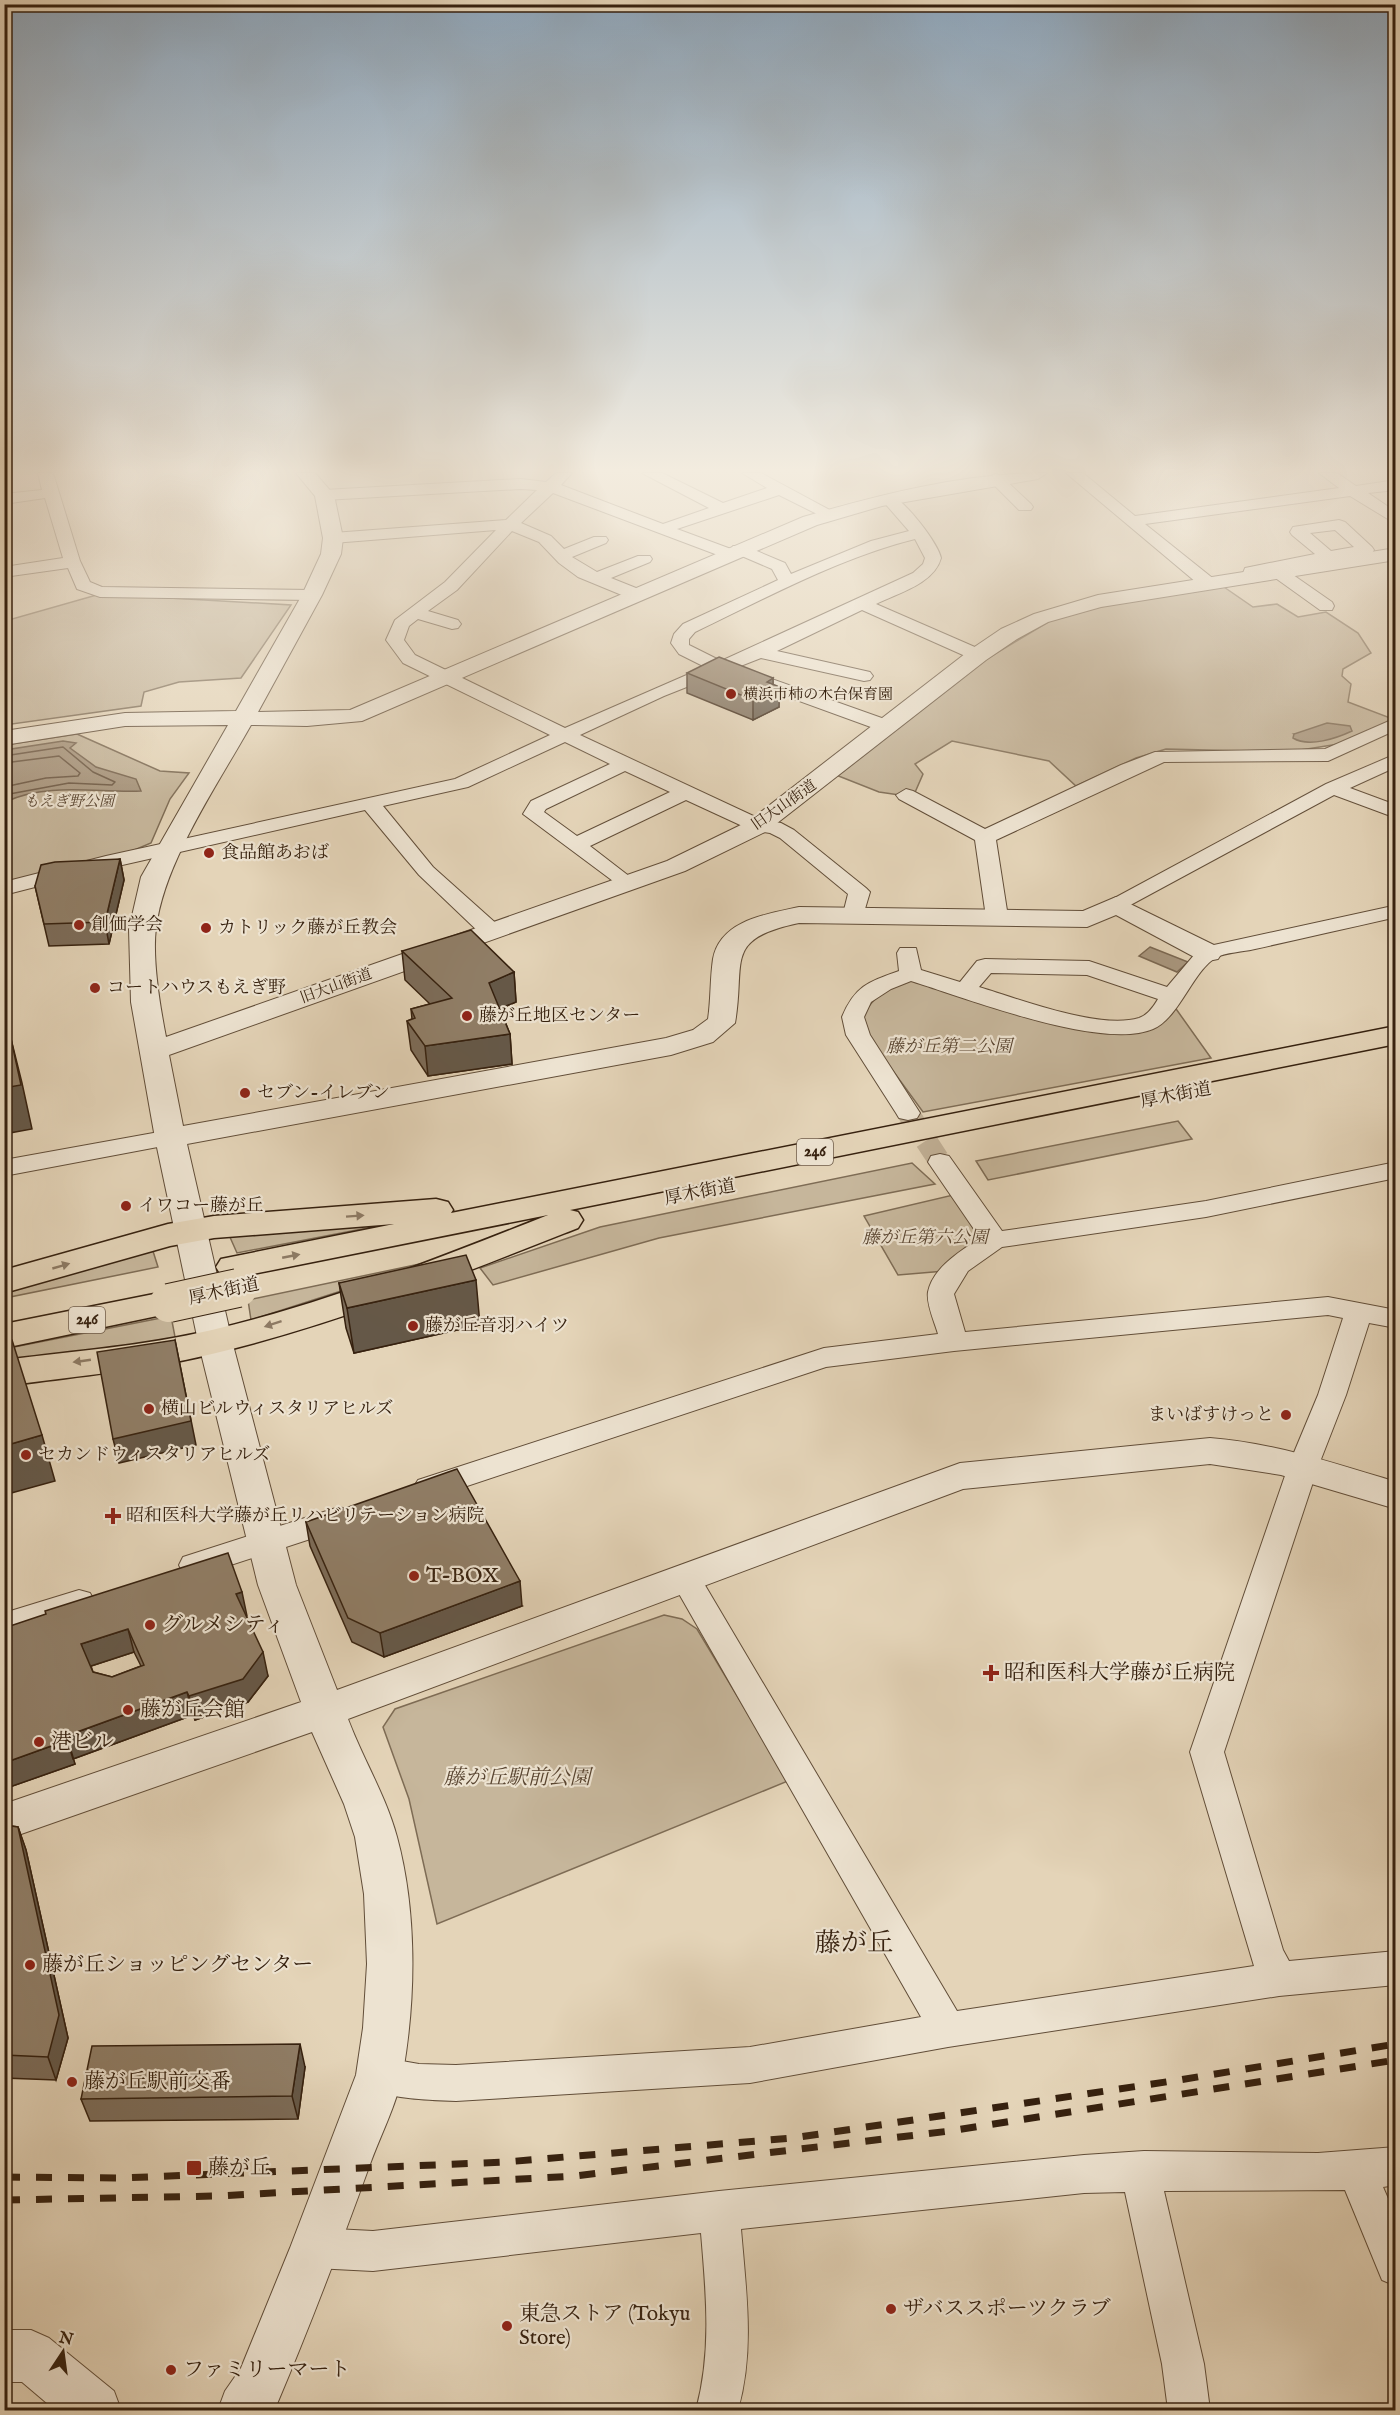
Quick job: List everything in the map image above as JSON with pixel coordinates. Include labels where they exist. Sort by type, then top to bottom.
[{"type":"highway","name":"厚木街道","points":[[556,1213],[1395,1035]]},
{"type":"highway","name":"厚木街道","points":[[4,1336],[166,1292],[236,1277],[556,1213],[1395,1052]]},
{"type":"highway","points":[[4,1282],[190,1231],[454,1208],[556,1213]]},
{"type":"highway","points":[[4,1372],[215,1341],[456,1263],[556,1213]]},
{"type":"highway","name":"厚木街道","points":[[4,1313],[166,1292]]},
{"type":"street","points":[[85,586],[100,592],[312,595]]},
{"type":"street","points":[[244,2410],[259,2386],[315,2248],[379,2075],[386,2028],[389,1964],[386,1894],[376,1837],[365,1804],[325,1711],[277,1585],[215,1341],[170,1138],[145,1002],[142,929],[154,877],[168,849],[244,718],[316,586]]},
{"type":"street","points":[[451,586],[401,624],[395,640],[409,659],[685,793],[758,826],[774,827],[787,834],[859,892],[854,914]]},
{"type":"street","points":[[616,586],[635,594]]},
{"type":"street","points":[[4,738],[134,719],[330,719],[354,716],[655,586]]},
{"type":"street","points":[[780,586],[688,628],[679,641],[686,653],[886,726]]},
{"type":"street","points":[[4,889],[106,862],[371,805],[461,783],[658,692],[760,652],[901,586]]},
{"type":"street","name":"旧大山街道","points":[[154,1051],[676,866],[758,826],[978,655],[1009,634],[1050,615],[1098,601],[1198,586]]},
{"type":"street","points":[[1300,586],[1324,601]]},
{"type":"street","points":[[862,604],[978,655]]},
{"type":"street","points":[[415,613],[452,624]]},
{"type":"street","points":[[760,652],[864,676]]},
{"type":"street","points":[[986,837],[1128,769],[1162,756],[1328,755],[1395,723]]},
{"type":"street","points":[[4,1168],[671,1046],[703,1036],[722,1023],[729,952],[742,935],[766,922],[799,915],[854,914],[904,923],[997,917],[1087,919],[1333,788],[1395,760]]},
{"type":"street","points":[[625,764],[538,805],[533,814],[628,883]]},
{"type":"street","points":[[1333,788],[1395,813]]},
{"type":"street","points":[[577,844],[685,793]]},
{"type":"street","points":[[906,795],[986,837]]},
{"type":"street","points":[[371,805],[426,871],[491,931]]},
{"type":"street","points":[[986,837],[997,917]]},
{"type":"street","points":[[1116,905],[1208,953]]},
{"type":"street","points":[[908,1113],[858,1035],[853,1017],[861,998],[909,964],[965,990],[1072,1022],[1117,1027],[1146,1024],[1162,1012],[1172,996],[1208,953],[1388,913],[1395,915]]},
{"type":"street","points":[[965,990],[985,966],[1089,968],[1172,996]]},
{"type":"street","points":[[940,1162],[995,1240]]},
{"type":"street","points":[[954,1342],[941,1294],[945,1281],[959,1265],[995,1240],[1206,1209],[1395,1170]]},
{"type":"street","points":[[401,1497],[824,1358],[954,1342],[1328,1306],[1395,1319]]},
{"type":"street","points":[[1279,1979],[1266,1954],[1207,1752],[1303,1467],[1332,1395],[1359,1311]]},
{"type":"street","points":[[4,1822],[325,1711],[960,1476],[1194,1451],[1246,1453],[1303,1467],[1395,1496]]},
{"type":"street","points":[[172,1572],[367,1508]]},
{"type":"street","points":[[685,1578],[948,2030]]},
{"type":"street","points":[[4,1626],[105,1593]]},
{"type":"street","points":[[379,2075],[419,2082],[456,2083],[750,2065],[948,2030],[1279,1979],[1395,1968]]},
{"type":"street","points":[[315,2248],[373,2251],[719,2211],[1144,2170],[1357,2172],[1395,2166]]},
{"type":"street","points":[[1144,2170],[1145,2198],[1183,2364],[1189,2410]]},
{"type":"street","points":[[1357,2172],[1395,2266]]},
{"type":"street","points":[[717,2410],[726,2385],[730,2345],[719,2211]]},
{"type":"street","points":[[4,2356],[31,2356],[94,2410]]},
{"type":"green space","points":[[1217,586],[1222,586],[1253,607],[1277,604],[1298,617],[1326,612],[1358,633],[1371,653],[1343,669],[1342,676],[1351,684],[1348,702],[1393,719],[1345,743],[1288,752],[1166,749],[1136,758],[1076,786],[1049,761],[952,741],[915,764],[923,774],[913,797],[879,792],[836,775],[975,666],[1050,621],[1100,607]],"holes":[[[1352,730],[1332,738],[1308,742],[1294,734]]]},
{"type":"green space","points":[[100,594],[291,605],[241,678],[179,682],[144,692],[141,706],[5,725],[5,621]]},
{"type":"green space","name":"もえぎ野公園","points":[[77,734],[160,771],[189,773],[170,799],[151,843],[132,851],[5,883],[5,745]]},
{"type":"green space","name":"藤が丘第二公園","points":[[912,978],[1072,1022],[1146,1024],[1169,999],[1211,1058],[923,1112],[866,1034],[862,1016],[883,992]]},
{"type":"green space","points":[[1178,1121],[1192,1139],[988,1180],[976,1161]]},
{"type":"green space","points":[[912,1163],[935,1184],[659,1238],[493,1285],[480,1268],[600,1227]]},
{"type":"green space","name":"藤が丘第六公園","points":[[953,1195],[977,1237],[949,1263],[945,1271],[898,1275],[864,1216]]},
{"type":"green space","points":[[414,1219],[237,1253],[229,1235]]},
{"type":"green space","points":[[152,1248],[158,1267],[5,1298],[5,1290]]},
{"type":"green space","points":[[434,1261],[251,1320],[248,1300]]},
{"type":"green space","points":[[171,1316],[176,1342],[5,1364],[4,1349]]},
{"type":"green space","name":"藤が丘駅前公園","points":[[664,1615],[682,1619],[697,1629],[788,1781],[437,1924],[409,1799],[383,1727],[395,1709]]},
{"type":"water","points":[[1327,723],[1350,726],[1352,731],[1315,742],[1293,738],[1294,734]]},
{"type":"water","points":[[63,741],[76,743],[70,748],[96,767],[136,779],[141,791],[55,790],[21,796],[5,802],[5,750]]},
{"type":"water","points":[[1150,947],[1188,962],[1177,972],[1139,956]]},
{"type":"building","points":[[719,657],[773,678],[767,682],[780,687],[753,700],[687,673]]},
{"type":"building","name":"創価学会","points":[[120,859],[105,922],[44,924],[35,886],[41,865],[55,862]]},
{"type":"building","points":[[471,930],[514,972],[489,983],[510,1034],[425,1046],[407,1021],[415,1018],[411,1009],[452,998],[402,951]]},
{"type":"building","points":[[11,1039],[21,1085],[4,1088],[4,1041]]},
{"type":"building","points":[[466,1255],[476,1280],[347,1308],[339,1283]]},
{"type":"building","points":[[12,1340],[42,1435],[4,1446],[4,1341]]},
{"type":"building","name":"横山ビルウィスタリアヒルズ","points":[[175,1340],[191,1421],[113,1439],[97,1352]]},
{"type":"building","name":"T-BOX","points":[[457,1469],[520,1581],[380,1633],[348,1618],[306,1522]]},
{"type":"building","points":[[228,1553],[242,1592],[236,1594],[263,1652],[243,1679],[189,1696],[187,1692],[66,1736],[68,1740],[4,1763],[4,1628],[46,1614],[45,1611]],"holes":[[[128,1629],[144,1665],[112,1677],[93,1672],[81,1644]]]},
{"type":"building","name":"藤が丘ショッピングセンター","points":[[4,1825],[18,1827],[59,2015],[48,2057],[4,2055]]},
{"type":"building","points":[[300,2044],[292,2096],[81,2099],[92,2046]]},
{"type":"tunnel","points":[[908,1113],[940,1162]]},
{"type":"railway","points":[[4,2177],[122,2178],[505,2162],[793,2138],[1179,2080],[1396,2044]]},
{"type":"railway","points":[[4,2200],[218,2196],[575,2176],[950,2131],[1396,2060]]},
{"type":"place","name":"横浜市柿の木台保育園","points":[[731,694]]},
{"type":"place","name":"食品館あおば","points":[[209,853]]},
{"type":"place","name":"創価学会","points":[[79,925]]},
{"type":"place","name":"カトリック藤が丘教会","points":[[206,928]]},
{"type":"place","name":"コートハウスもえぎ野","points":[[95,988]]},
{"type":"place","name":"藤が丘地区センター","points":[[467,1016]]},
{"type":"place","name":"セブン-イレブン","points":[[245,1093]]},
{"type":"place","name":"イワコー藤が丘","points":[[126,1206]]},
{"type":"place","name":"藤が丘音羽ハイツ","points":[[413,1326]]},
{"type":"place","name":"横山ビルウィスタリアヒルズ","points":[[149,1409]]},
{"type":"place","name":"まいばすけっと","points":[[1286,1415]]},
{"type":"place","name":"セカンドウィスタリアヒルズ","points":[[26,1455]]},
{"type":"place","name":"昭和医科大学藤が丘リハビリテーション病院","points":[[113,1516]]},
{"type":"place","name":"T-BOX","points":[[414,1576]]},
{"type":"place","name":"グルメシティ","points":[[150,1625]]},
{"type":"place","name":"昭和医科大学藤が丘病院","points":[[991,1673]]},
{"type":"place","name":"藤が丘会館","points":[[128,1710]]},
{"type":"place","name":"港ビル","points":[[39,1742]]},
{"type":"place","name":"藤が丘ショッピングセンター","points":[[30,1965]]},
{"type":"place","name":"藤が丘駅前交番","points":[[72,2082]]},
{"type":"place","name":"藤が丘","points":[[194,2168]]},
{"type":"place","name":"ザバススポーツクラブ","points":[[891,2309]]},
{"type":"place","name":"東急ストア (Tokyu Store)","points":[[507,2326]]},
{"type":"place","name":"ファミリーマート","points":[[171,2370]]},
{"type":"district","name":"藤が丘","points":[[854,1943]]}]
